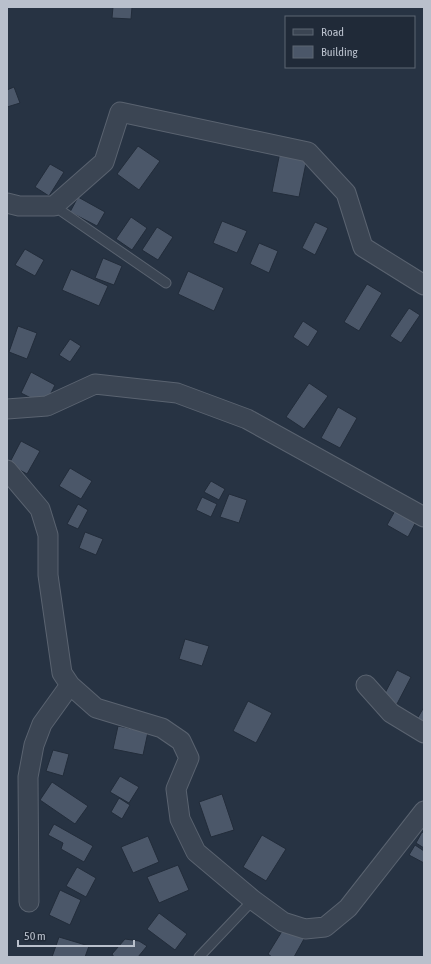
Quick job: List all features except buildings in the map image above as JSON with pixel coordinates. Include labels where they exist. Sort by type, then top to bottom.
[{"type":"street","points":[[7,203],[19,206],[54,206],[104,162],[120,112],[308,152],[346,193],[363,247],[424,285]]},
{"type":"street","points":[[7,408],[47,406],[95,384],[177,393],[247,419],[424,517]]},
{"type":"street","points":[[7,470],[40,509],[48,535],[48,575],[62,673],[70,685],[96,708],[162,728],[181,741],[189,758],[176,789],[180,819],[196,852],[253,900],[283,922],[305,929],[325,927],[348,908],[424,811]]},
{"type":"street","points":[[29,902],[28,777],[34,745],[42,724],[70,685]]},
{"type":"street","points":[[366,685],[390,713],[424,733]]},
{"type":"lane","points":[[54,206],[166,283]]},
{"type":"lane","points":[[199,957],[253,900]]}]
